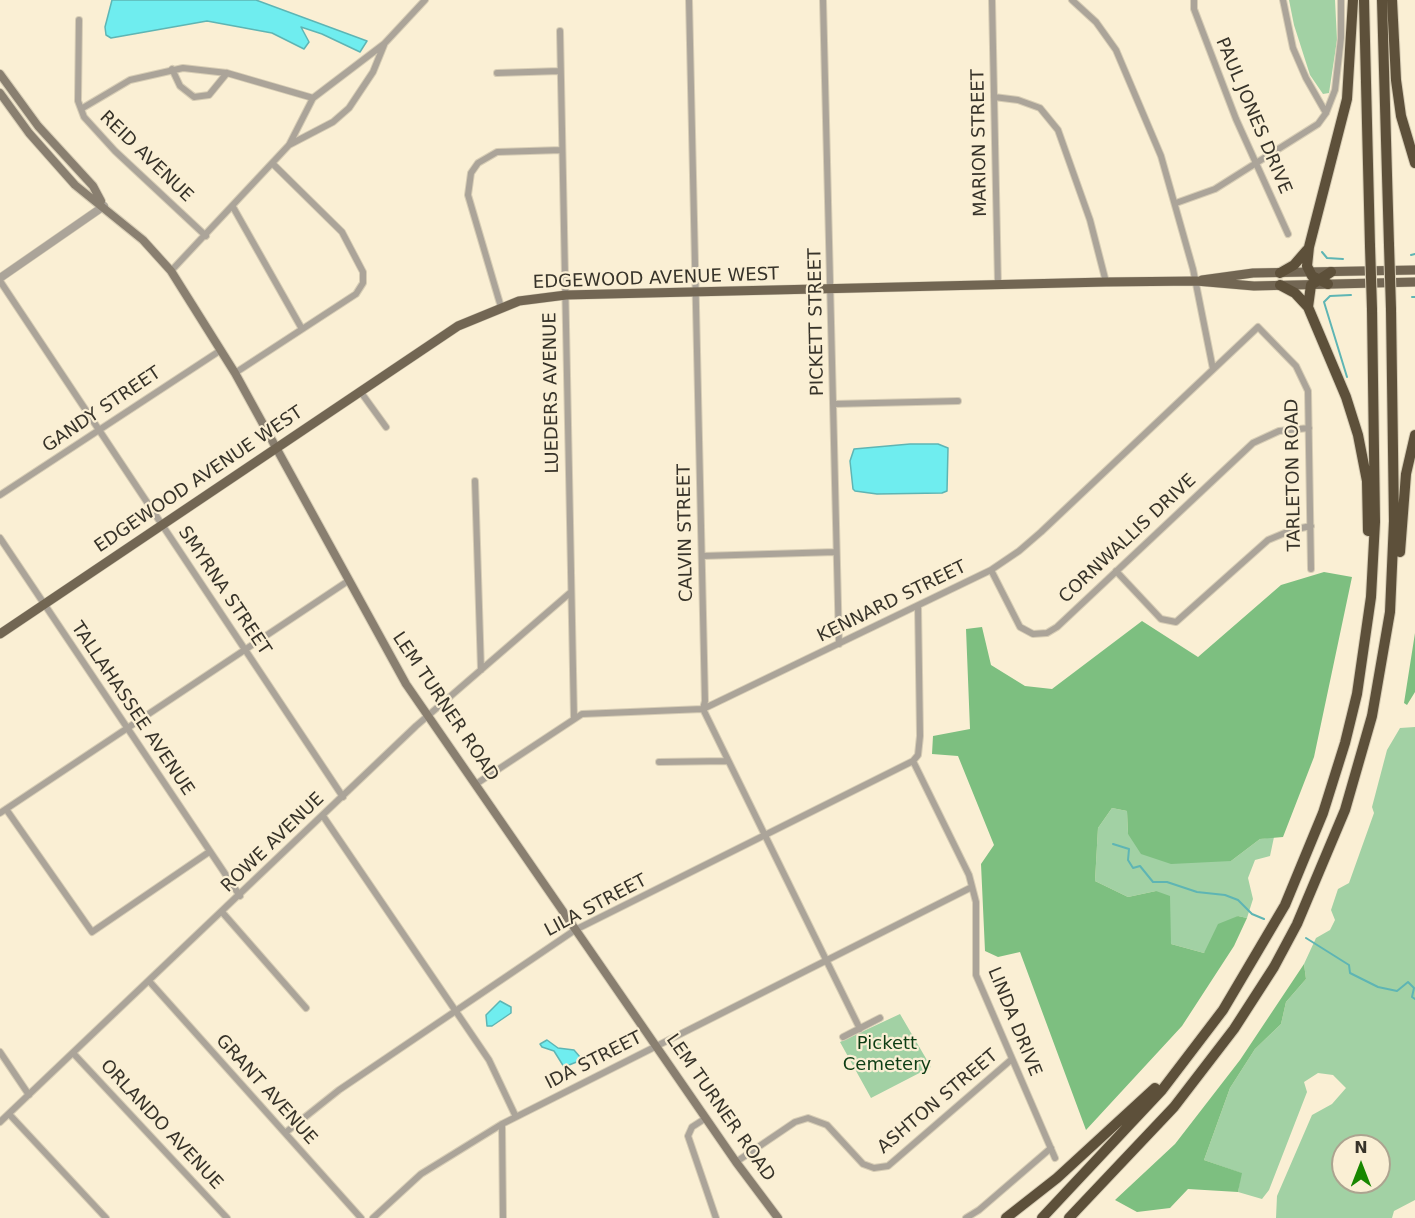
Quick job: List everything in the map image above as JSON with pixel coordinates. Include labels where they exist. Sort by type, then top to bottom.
[{"type":"highway","points":[[1308,307],[1312,279],[1309,247],[1347,99],[1353,0]]},
{"type":"highway","points":[[1042,1218],[1145,1109],[1194,1050],[1262,948],[1288,898],[1311,844],[1345,742],[1360,677],[1369,621],[1375,522],[1371,246],[1364,0]]},
{"type":"highway","points":[[1382,0],[1391,309],[1394,533],[1390,612]]},
{"type":"highway","points":[[1392,0],[1396,80],[1401,116],[1415,163]]},
{"type":"highway","points":[[1280,273],[1294,265],[1309,247]]},
{"type":"highway","points":[[1312,279],[1331,272]]},
{"type":"highway","points":[[1312,279],[1328,284]]},
{"type":"highway","points":[[1280,285],[1300,297],[1308,307],[1350,408],[1363,458],[1368,496],[1369,621]]},
{"type":"highway","points":[[1069,1218],[1174,1107],[1220,1050],[1270,974],[1297,924],[1337,834],[1360,764],[1377,691],[1399,565],[1406,474],[1415,435]]},
{"type":"highway","points":[[1006,1218],[1057,1178],[1194,1050]]},
{"type":"highway","points":[[1078,1218],[1117,1168]]},
{"type":"main road","name":"LEM TURNER ROAD","points":[[0,74],[57,150],[93,186],[104,206]]},
{"type":"main road","name":"LEM TURNER ROAD","points":[[0,93],[29,132],[75,184],[104,206],[171,271],[235,373],[384,648],[428,716],[736,1162],[778,1218]]},
{"type":"main road","points":[[1331,272],[1415,270]]},
{"type":"main road","name":"EDGEWOOD AVENUE WEST","points":[[1196,281],[1234,274],[1280,273],[1312,279]]},
{"type":"main road","name":"EDGEWOOD AVENUE WEST","points":[[0,634],[360,390],[458,326],[501,306],[541,297],[566,295],[1106,282],[1196,281],[1235,286],[1280,285],[1312,279]]},
{"type":"main road","points":[[1328,284],[1415,282]]},
{"type":"street","points":[[171,271],[289,145],[313,98],[384,44],[425,0]]},
{"type":"street","name":"CALVIN STREET","points":[[689,0],[705,701],[703,709],[860,1029]]},
{"type":"street","name":"PICKETT STREET","points":[[823,0],[839,644]]},
{"type":"street","name":"MARION STREET","points":[[992,0],[998,285]]},
{"type":"street","points":[[1072,0],[1096,22],[1116,50],[1136,92],[1176,203],[1196,281],[1213,369]]},
{"type":"street","name":"PAUL JONES DRIVE","points":[[1188,0],[1194,9],[1255,164],[1288,234]]},
{"type":"street","name":"PAUL JONES DRIVE","points":[[1194,0],[1194,9]]},
{"type":"street","points":[[1283,0],[1293,48],[1306,78],[1326,113]]},
{"type":"street","points":[[1176,203],[1215,189],[1307,133],[1326,113],[1335,90],[1340,58],[1341,0]]},
{"type":"street","name":"REID AVENUE","points":[[79,20],[78,89],[81,110],[91,127],[206,236]]},
{"type":"street","name":"LUEDERS AVENUE","points":[[560,31],[574,718]]},
{"type":"street","points":[[289,145],[333,122],[349,108],[373,72],[384,44]]},
{"type":"street","points":[[81,110],[130,80],[172,69],[195,68],[227,73],[313,98]]},
{"type":"street","points":[[172,69],[180,86],[194,97],[208,95],[227,73]]},
{"type":"street","points":[[497,73],[560,71]]},
{"type":"street","points":[[994,97],[1018,100],[1040,108],[1058,130],[1090,220],[1106,282]]},
{"type":"street","points":[[501,306],[468,195],[471,173],[486,156],[497,152],[562,150]]},
{"type":"street","points":[[235,373],[356,294],[363,283],[363,272],[342,232],[273,164]]},
{"type":"street","points":[[0,279],[104,206]]},
{"type":"street","points":[[233,207],[302,329]]},
{"type":"street","name":"SMYRNA STREET","points":[[0,279],[343,797]]},
{"type":"street","name":"KENNARD STREET","points":[[476,784],[574,718],[590,713],[703,709],[991,570],[1013,556],[1041,532],[1258,327]]},
{"type":"street","name":"TARLETON ROAD","points":[[1258,327],[1289,357],[1302,375],[1308,391],[1311,569]]},
{"type":"street","name":"GANDY STREET","points":[[0,495],[221,350]]},
{"type":"street","points":[[360,390],[386,427]]},
{"type":"street","points":[[833,404],[958,401]]},
{"type":"street","name":"CORNWALLIS DRIVE","points":[[991,570],[1020,627],[1026,632],[1039,634],[1057,627],[1253,443],[1279,431],[1309,428]]},
{"type":"street","points":[[475,481],[481,670]]},
{"type":"street","points":[[1116,572],[1161,619],[1170,623],[1180,620],[1268,540],[1292,530],[1311,526]]},
{"type":"street","name":"TALLAHASSEE AVENUE","points":[[0,538],[240,896]]},
{"type":"street","points":[[702,556],[836,552]]},
{"type":"street","points":[[0,813],[348,581]]},
{"type":"street","name":"ROWE AVENUE","points":[[0,1122],[428,716],[572,592]]},
{"type":"street","points":[[913,761],[918,755],[918,606]]},
{"type":"street","points":[[659,762],[727,761]]},
{"type":"street","name":"LILA STREET","points":[[285,1134],[339,1090],[576,930],[913,761]]},
{"type":"street","name":"LINDA DRIVE","points":[[913,761],[959,852],[972,887],[976,902],[976,975],[1055,1158]]},
{"type":"street","points":[[6,809],[92,932],[209,852]]},
{"type":"street","points":[[323,816],[493,1067],[516,1117]]},
{"type":"street","name":"IDA STREET","points":[[373,1218],[421,1174],[502,1124],[972,887]]},
{"type":"street","points":[[222,912],[306,1008]]},
{"type":"street","name":"GRANT AVENUE","points":[[149,981],[361,1218]]},
{"type":"street","points":[[843,1037],[880,1018]]},
{"type":"street","points":[[0,1052],[28,1095]]},
{"type":"street","name":"ORLANDO AVENUE","points":[[73,1053],[227,1218]]},
{"type":"street","name":"ASHTON STREET","points":[[736,1162],[795,1122],[808,1118],[827,1125],[863,1164],[874,1168],[888,1166],[1012,1059]]},
{"type":"street","points":[[9,1114],[106,1218]]},
{"type":"street","points":[[706,1118],[692,1127],[688,1136],[716,1218]]},
{"type":"street","points":[[502,1124],[503,1218]]},
{"type":"street","points":[[966,1218],[979,1210],[1051,1148]]},
{"type":"green space","points":[[1289,0],[1335,0],[1337,40],[1329,93],[1323,94],[1310,75],[1294,25]]},
{"type":"green space","points":[[1324,572],[1352,577],[1314,757],[1283,837],[1260,839],[1231,861],[1171,864],[1141,854],[1128,834],[1127,811],[1112,808],[1098,828],[1095,881],[1128,897],[1156,891],[1170,896],[1171,944],[1204,953],[1218,924],[1238,916],[1247,918],[1234,946],[1182,1026],[1086,1130],[1020,952],[998,957],[985,951],[981,864],[994,845],[958,756],[932,754],[933,736],[970,729],[966,629],[982,627],[991,665],[1025,686],[1052,689],[1142,621],[1198,657],[1281,585]]},
{"type":"green space","points":[[1415,633],[1415,692],[1407,705],[1404,703]]},
{"type":"green space","points":[[1415,727],[1415,1200],[1394,1211],[1392,1218],[1276,1218],[1277,1196],[1312,1115],[1332,1104],[1346,1088],[1333,1075],[1318,1073],[1304,1082],[1307,1092],[1269,1190],[1262,1199],[1238,1192],[1241,1173],[1204,1160],[1230,1088],[1255,1049],[1281,1024],[1286,1002],[1306,979],[1304,964],[1316,938],[1330,930],[1335,920],[1331,910],[1338,889],[1349,883],[1374,813],[1372,807],[1387,750],[1400,728]]},
{"type":"green space","points":[[1112,808],[1127,811],[1128,834],[1231,861],[1260,839],[1274,837],[1270,856],[1255,860],[1248,878],[1253,899],[1247,918],[1238,916],[1204,953],[1171,944],[1156,891],[1128,897],[1095,881],[1098,828]]},
{"type":"green space","points":[[1304,964],[1306,979],[1286,1002],[1281,1024],[1255,1049],[1230,1088],[1204,1160],[1242,1173],[1238,1192],[1188,1189],[1170,1208],[1137,1212],[1115,1200],[1175,1144],[1240,1060]]},
{"type":"green space","name":"Pickett Cemetery","points":[[900,1014],[931,1067],[871,1098],[840,1042]]},
{"type":"water","points":[[112,0],[256,0],[367,41],[360,52],[301,27],[309,42],[304,49],[272,33],[207,21],[111,38],[106,35],[105,27]]},
{"type":"water","points":[[938,444],[948,448],[947,491],[877,494],[853,489],[850,461],[854,449]]},
{"type":"water","points":[[500,1001],[511,1007],[511,1013],[492,1026],[487,1026],[486,1015]]},
{"type":"water","points":[[547,1040],[558,1048],[574,1050],[580,1057],[579,1061],[564,1067],[554,1051],[540,1044]]},
{"type":"waterway","points":[[1322,252],[1327,258],[1343,259]]},
{"type":"waterway","points":[[1411,255],[1415,254]]},
{"type":"waterway","points":[[1347,377],[1324,302],[1330,296],[1351,295]]},
{"type":"waterway","points":[[1113,844],[1129,849],[1128,860],[1133,868],[1140,866],[1153,882],[1167,882],[1197,892],[1225,895],[1238,900],[1252,914],[1264,919]]},
{"type":"waterway","points":[[1306,938],[1349,965],[1350,973],[1378,987],[1397,991],[1408,982],[1414,988],[1412,997],[1415,999]]}]
